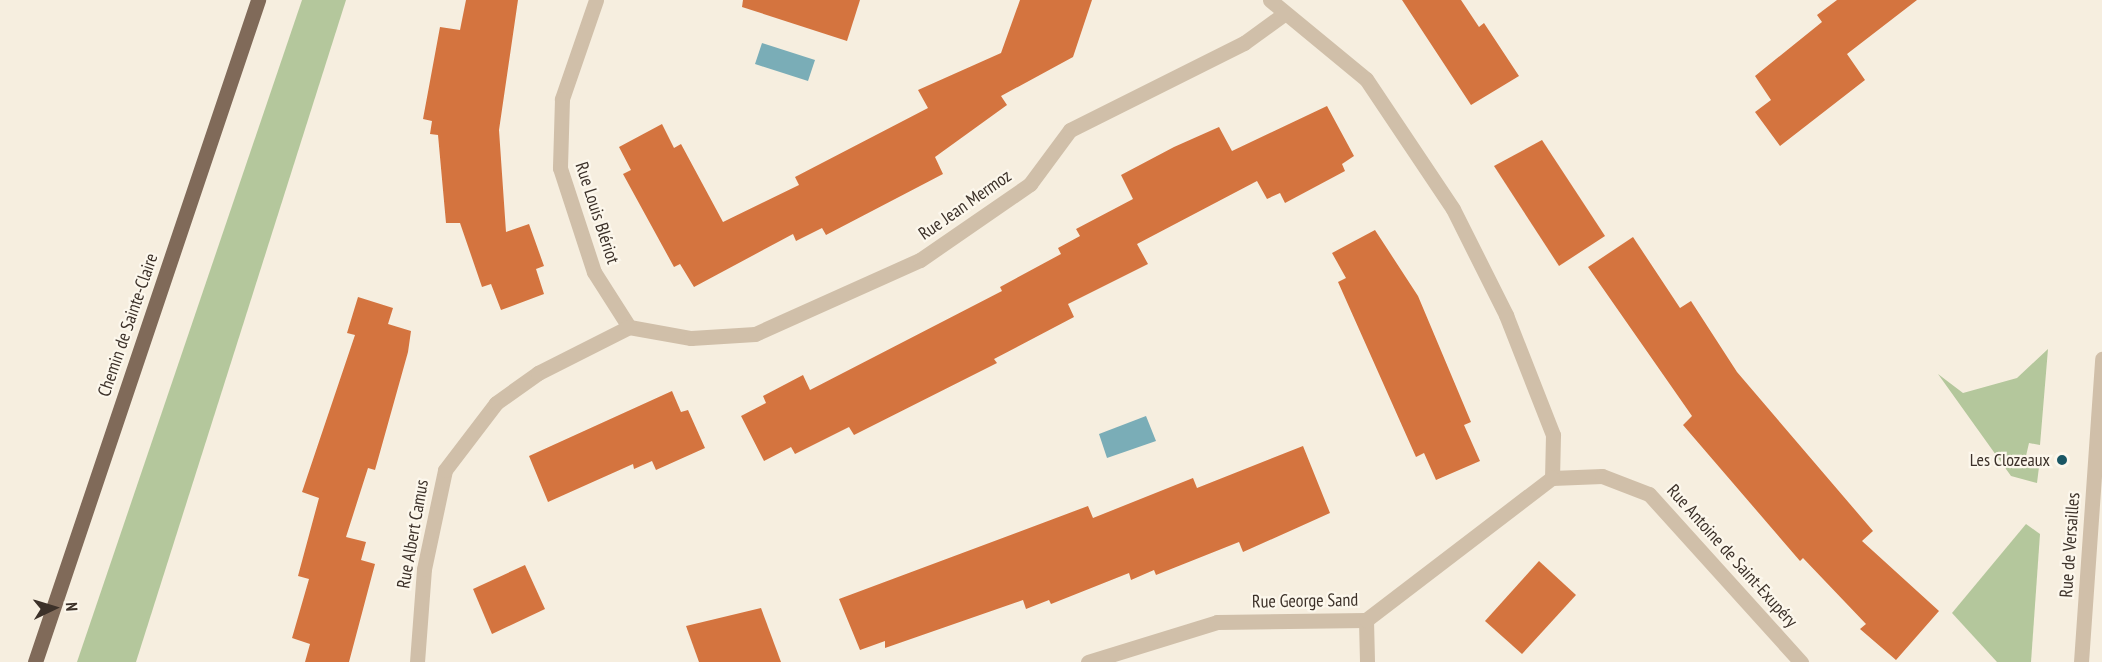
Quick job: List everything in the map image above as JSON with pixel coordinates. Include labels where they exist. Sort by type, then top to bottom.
[{"type":"main road","name":"Chemin de Sainte-Claire","points":[[35,662],[258,0]]},
{"type":"street","name":"Rue Louis Blériot","points":[[596,0],[562,99],[560,168],[594,272],[629,327]]},
{"type":"street","points":[[1270,0],[1284,14],[1366,79],[1453,209],[1506,315],[1549,424],[1552,478]]},
{"type":"street","name":"Rue Jean Mermoz","points":[[629,327],[691,338],[755,334],[920,260],[1030,184],[1070,130],[1244,43],[1284,14]]},
{"type":"street","name":"Rue Albert Camus","points":[[417,662],[424,569],[445,470],[496,403],[538,373],[629,327]]},
{"type":"street","name":"Rue de Versailles","points":[[2081,662],[2102,359]]},
{"type":"street","name":"Rue Antoine de Saint-Exupéry","points":[[1552,478],[1602,476],[1649,494],[1801,662]]},
{"type":"street","name":"Rue George Sand","points":[[1088,662],[1217,622],[1366,620],[1552,478]]},
{"type":"street","points":[[1366,620],[1367,662]]},
{"type":"green space","points":[[302,0],[346,0],[136,662],[77,662]]},
{"type":"green space","points":[[2048,349],[2040,445],[2029,443],[2026,456],[2040,459],[2037,483],[2011,476],[1938,374],[1963,393],[2017,378]]},
{"type":"green space","points":[[2026,524],[2040,534],[2031,662],[1997,662],[1952,613]]},
{"type":"water","points":[[762,43],[815,60],[808,81],[755,64]]},
{"type":"water","points":[[1146,416],[1156,441],[1107,458],[1099,434]]},
{"type":"building","points":[[466,0],[518,0],[499,130],[506,232],[529,224],[544,266],[536,269],[544,294],[501,310],[491,284],[482,287],[460,223],[446,223],[438,135],[430,134],[432,121],[423,119],[440,27],[460,30]]},
{"type":"building","points":[[743,0],[860,0],[847,41],[742,7]]},
{"type":"building","points":[[1020,0],[1092,0],[1073,57],[1001,96],[1007,105],[935,157],[943,174],[826,235],[822,228],[796,241],[793,234],[694,287],[680,264],[674,267],[623,174],[631,170],[619,147],[662,124],[674,148],[681,144],[723,222],[799,185],[795,177],[928,108],[918,90],[1001,53]]},
{"type":"building","points":[[1402,0],[1461,0],[1479,27],[1484,23],[1519,76],[1471,105]]},
{"type":"building","points":[[1837,0],[1917,0],[1847,54],[1865,80],[1780,146],[1755,112],[1771,100],[1755,76],[1822,22],[1817,15]]},
{"type":"building","points":[[1327,106],[1354,156],[1342,164],[1345,171],[1285,203],[1280,193],[1267,199],[1257,181],[1137,244],[1148,264],[1068,304],[1074,317],[994,359],[997,363],[854,435],[849,427],[795,454],[791,447],[764,461],[741,416],[766,403],[763,396],[803,375],[810,390],[1002,291],[1000,287],[1061,254],[1058,248],[1080,236],[1076,229],[1133,199],[1121,175],[1174,147],[1219,127],[1232,151]]},
{"type":"building","points":[[1542,140],[1605,236],[1559,266],[1494,166]]},
{"type":"building","points":[[1375,230],[1418,296],[1471,422],[1464,425],[1480,461],[1436,480],[1424,453],[1416,457],[1338,282],[1346,278],[1332,253]]},
{"type":"building","points":[[1633,237],[1680,308],[1691,301],[1737,372],[1873,531],[1862,541],[1939,611],[1896,660],[1860,629],[1866,624],[1803,558],[1800,561],[1683,425],[1692,416],[1588,267]]},
{"type":"building","points":[[358,297],[393,308],[388,324],[411,331],[408,352],[375,470],[368,468],[346,537],[366,542],[361,560],[375,564],[349,662],[305,662],[310,644],[292,638],[309,579],[298,576],[319,498],[302,492],[355,335],[347,333]]},
{"type":"building","points":[[672,391],[681,412],[688,410],[705,448],[656,470],[652,461],[634,469],[633,464],[548,502],[529,456]]},
{"type":"building","points":[[1303,446],[1330,513],[1243,552],[1239,542],[1156,575],[1154,570],[1131,580],[1129,573],[1051,604],[1049,600],[1026,609],[1023,600],[885,648],[885,641],[860,650],[839,599],[1088,506],[1093,518],[1193,478],[1197,488]]},
{"type":"building","points":[[1539,561],[1576,595],[1522,654],[1485,621]]},
{"type":"building","points":[[525,565],[545,609],[492,634],[473,589]]},
{"type":"building","points":[[761,608],[781,662],[699,662],[686,626]]},
{"type":"place","name":"Les Clozeaux","points":[[2062,460]]}]
